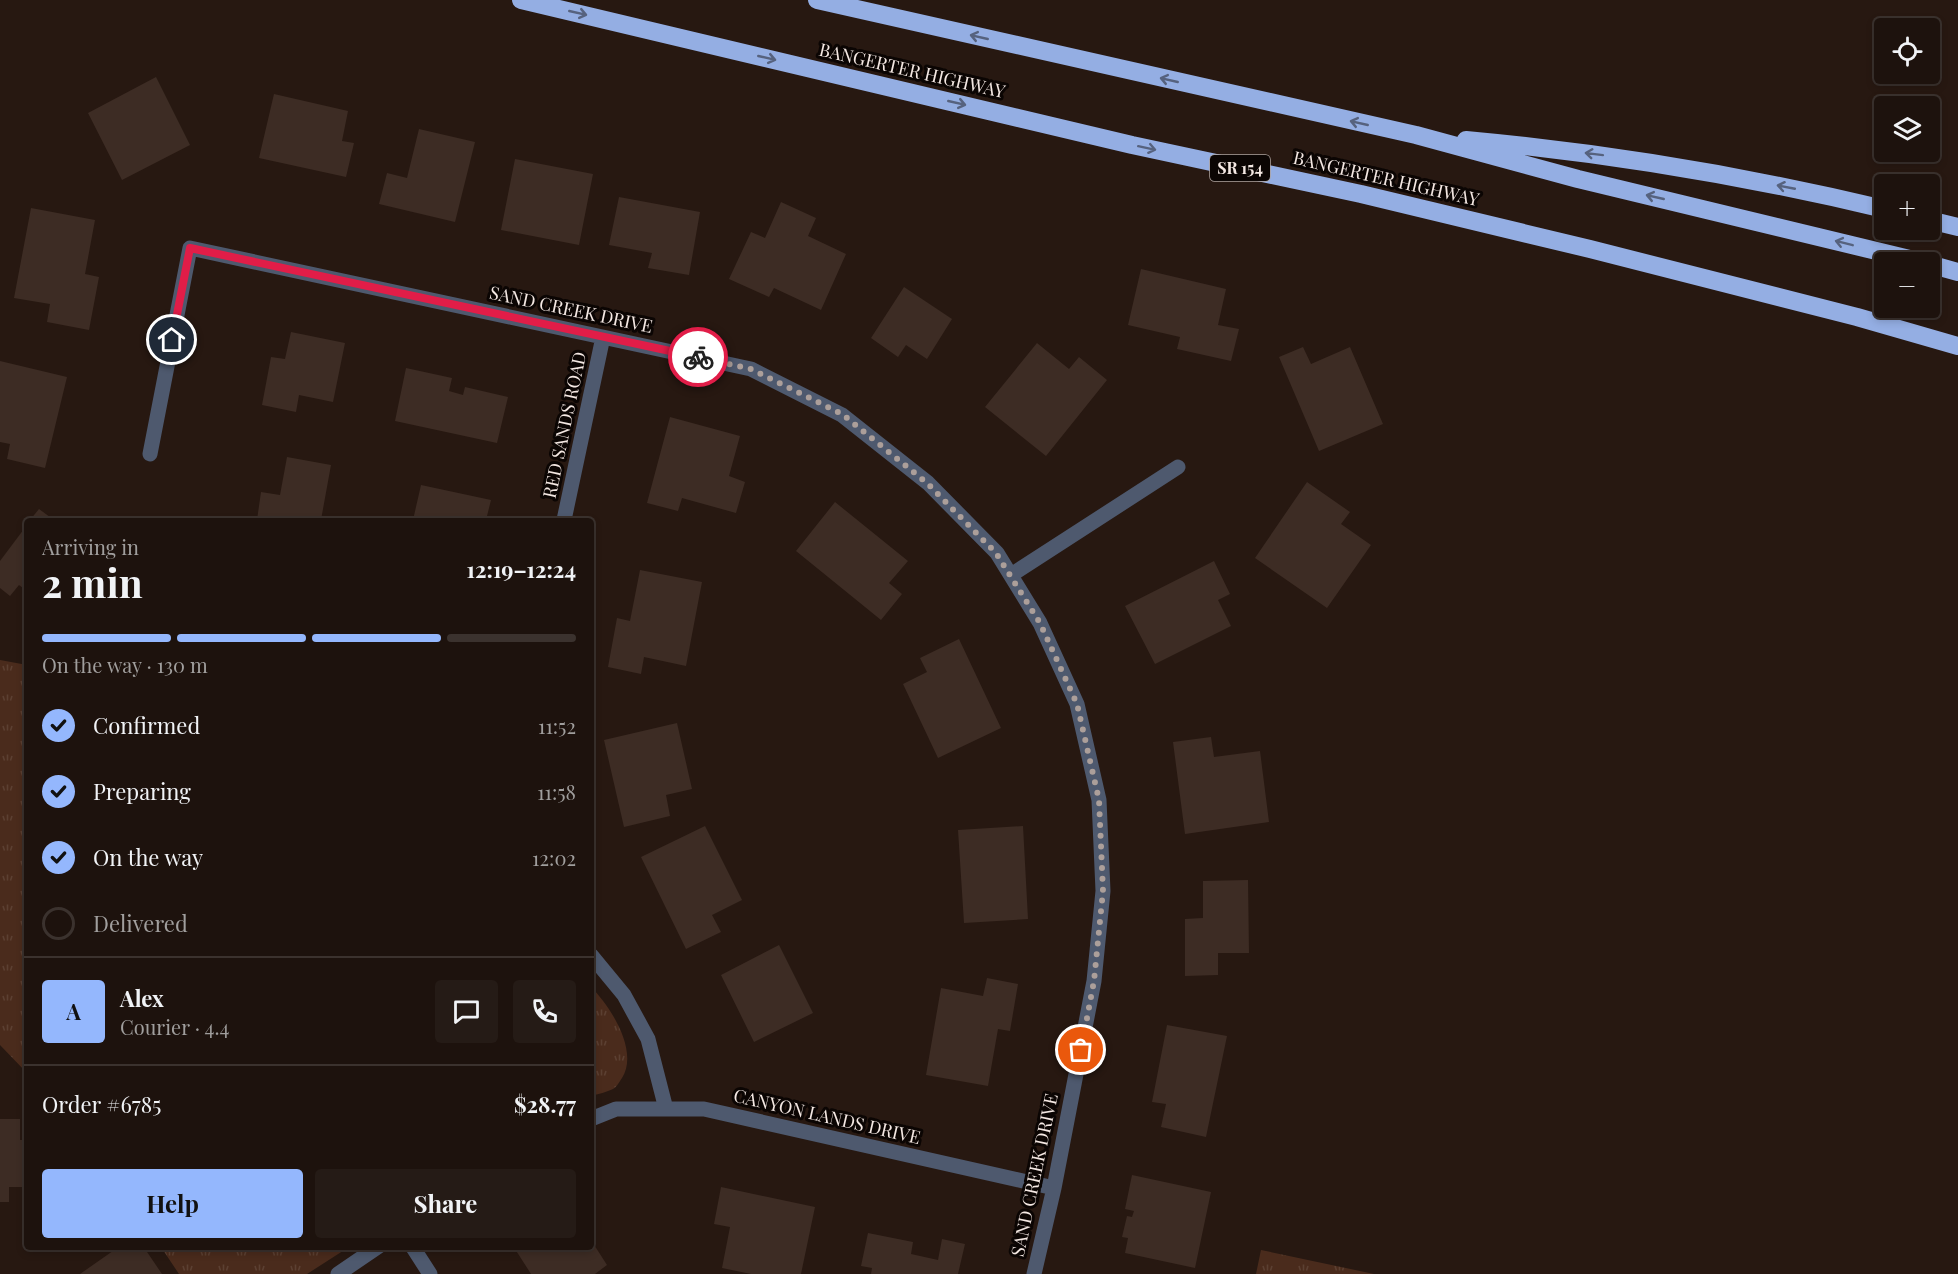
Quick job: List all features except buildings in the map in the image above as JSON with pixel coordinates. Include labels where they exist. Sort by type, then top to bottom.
[{"type":"highway","name":"BANGERTER HIGHWAY","points":[[521,0],[1132,145],[1361,194],[1590,249],[1857,317],[1958,346]]},
{"type":"highway","points":[[817,0],[1416,135],[1578,179],[1881,252]]},
{"type":"highway","points":[[1416,135],[1621,158],[1722,174],[1874,207]]},
{"type":"highway","points":[[1940,223],[1958,227]]},
{"type":"highway","points":[[1940,267],[1958,272]]},
{"type":"street","name":"SAND CREEK DRIVE","points":[[150,454],[190,248],[751,369],[842,414],[927,483],[996,553],[1040,623],[1077,704],[1099,800],[1103,891],[1094,981],[1034,1274]]},
{"type":"street","name":"RED SANDS ROAD","points":[[564,518],[603,337]]},
{"type":"street","points":[[1011,575],[1178,467]]},
{"type":"street","points":[[594,959],[624,995],[648,1039],[666,1109]]},
{"type":"street","name":"CANYON LANDS DRIVE","points":[[594,1118],[616,1109],[704,1109],[1053,1188]]},
{"type":"street","points":[[338,1274],[373,1250]]},
{"type":"street","points":[[415,1250],[430,1274]]},
{"type":"green space","points":[[0,660],[24,664],[24,1070],[0,1045]]},
{"type":"green space","points":[[594,990],[614,1017],[625,1043],[627,1055],[622,1078],[616,1087],[594,1095]]},
{"type":"green space","points":[[163,1250],[344,1250],[307,1274],[179,1274]]},
{"type":"green space","points":[[1261,1250],[1374,1274],[1256,1274]]},
{"type":"way so far","points":[[698,357],[751,369],[842,414],[927,483],[996,553],[1040,623],[1077,704],[1099,800],[1103,891],[1094,981],[1081,1050]]},
{"type":"route","points":[[172,340],[190,248],[698,357]]}]
